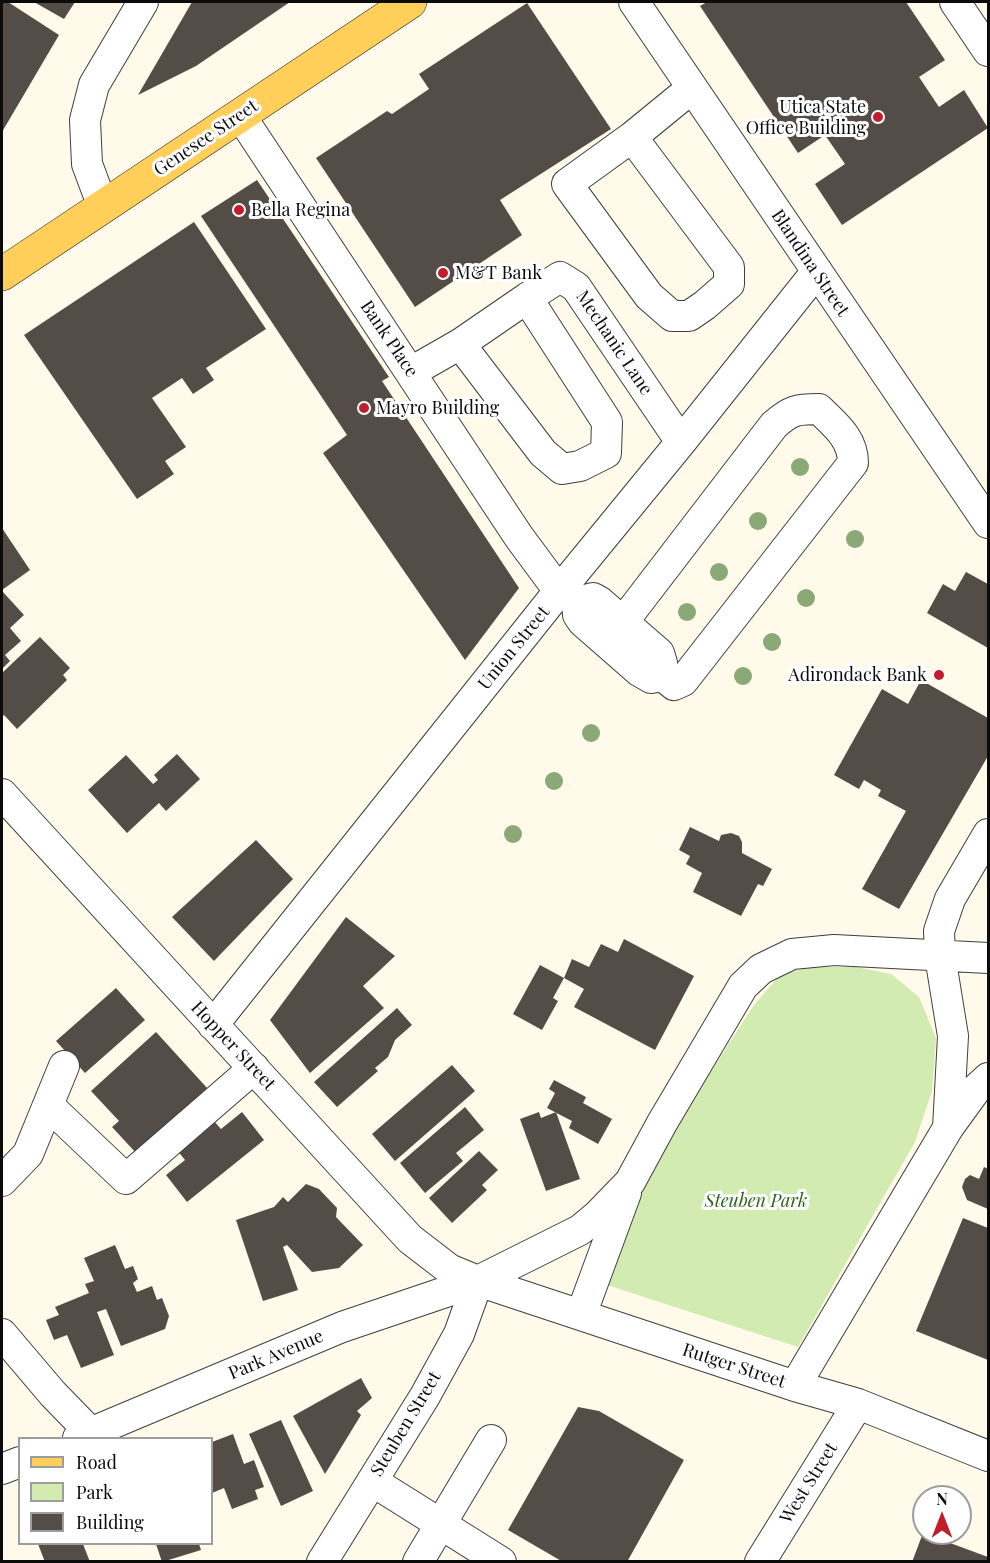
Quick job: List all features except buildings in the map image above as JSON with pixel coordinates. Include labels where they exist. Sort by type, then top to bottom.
[{"type":"main road","name":"Genesee Street","points":[[2,274],[410,2]]},
{"type":"street","points":[[103,207],[87,164],[86,120],[94,85],[143,2]]},
{"type":"street","name":"Blandina Street","points":[[634,2],[988,523]]},
{"type":"street","points":[[955,2],[988,51]]},
{"type":"street","points":[[632,137],[729,267],[729,284],[689,316],[672,316],[649,296],[567,184],[632,137],[692,88]]},
{"type":"street","name":"Bank Place","points":[[240,115],[519,537],[568,597],[583,622],[639,671],[651,678],[663,676],[674,685],[683,681],[853,463],[853,453],[845,435],[819,409],[803,409],[787,413],[774,425],[623,622]]},
{"type":"street","name":"Union Street","points":[[213,1025],[568,597],[681,442],[817,271]]},
{"type":"street","name":"Mechanic Lane","points":[[411,372],[460,344],[560,278],[576,287],[681,442]]},
{"type":"street","points":[[460,344],[543,453],[561,469],[580,466],[606,453],[607,422],[527,298]]},
{"type":"street","points":[[568,597],[593,598],[600,602],[659,653],[663,676]]},
{"type":"street","name":"Hopper Street","points":[[2,794],[410,1239],[449,1269],[478,1281]]},
{"type":"street","points":[[948,1128],[953,1036],[940,956],[939,931],[950,899],[988,834]]},
{"type":"street","points":[[581,1315],[630,1182],[743,986],[761,969],[792,954],[834,950],[988,958]]},
{"type":"street","points":[[2,1181],[28,1154],[64,1066]]},
{"type":"street","points":[[49,1106],[126,1179],[254,1068]]},
{"type":"street","points":[[795,1386],[948,1128],[977,1088],[988,1078]]},
{"type":"street","points":[[478,1281],[580,1230],[630,1182]]},
{"type":"street","name":"Rutger Street","points":[[478,1281],[795,1386],[858,1404],[988,1456]]},
{"type":"street","name":"Park Avenue","points":[[84,1436],[342,1327],[478,1281]]},
{"type":"street","name":"Steuben Street","points":[[322,1562],[425,1396],[459,1334],[478,1281]]},
{"type":"street","points":[[2,1334],[53,1394],[84,1436]]},
{"type":"street","name":"West Street","points":[[760,1562],[858,1404]]},
{"type":"street","points":[[418,1562],[491,1440]]},
{"type":"street","points":[[2,1469],[18,1463]]},
{"type":"street","points":[[372,1481],[501,1562]]},
{"type":"green space","name":"Steuben Park","points":[[807,967],[856,967],[891,974],[919,997],[936,1038],[932,1091],[915,1142],[798,1347],[607,1285],[628,1216],[661,1149],[754,1005],[779,976]]},
{"type":"place","name":"Utica State Office Building","points":[[878,117]]},
{"type":"place","name":"Bella Regina","points":[[239,210]]},
{"type":"place","name":"M&T Bank","points":[[443,273]]},
{"type":"place","name":"Mayro Building","points":[[364,408]]},
{"type":"place","name":"Adirondack Bank","points":[[939,675]]}]
